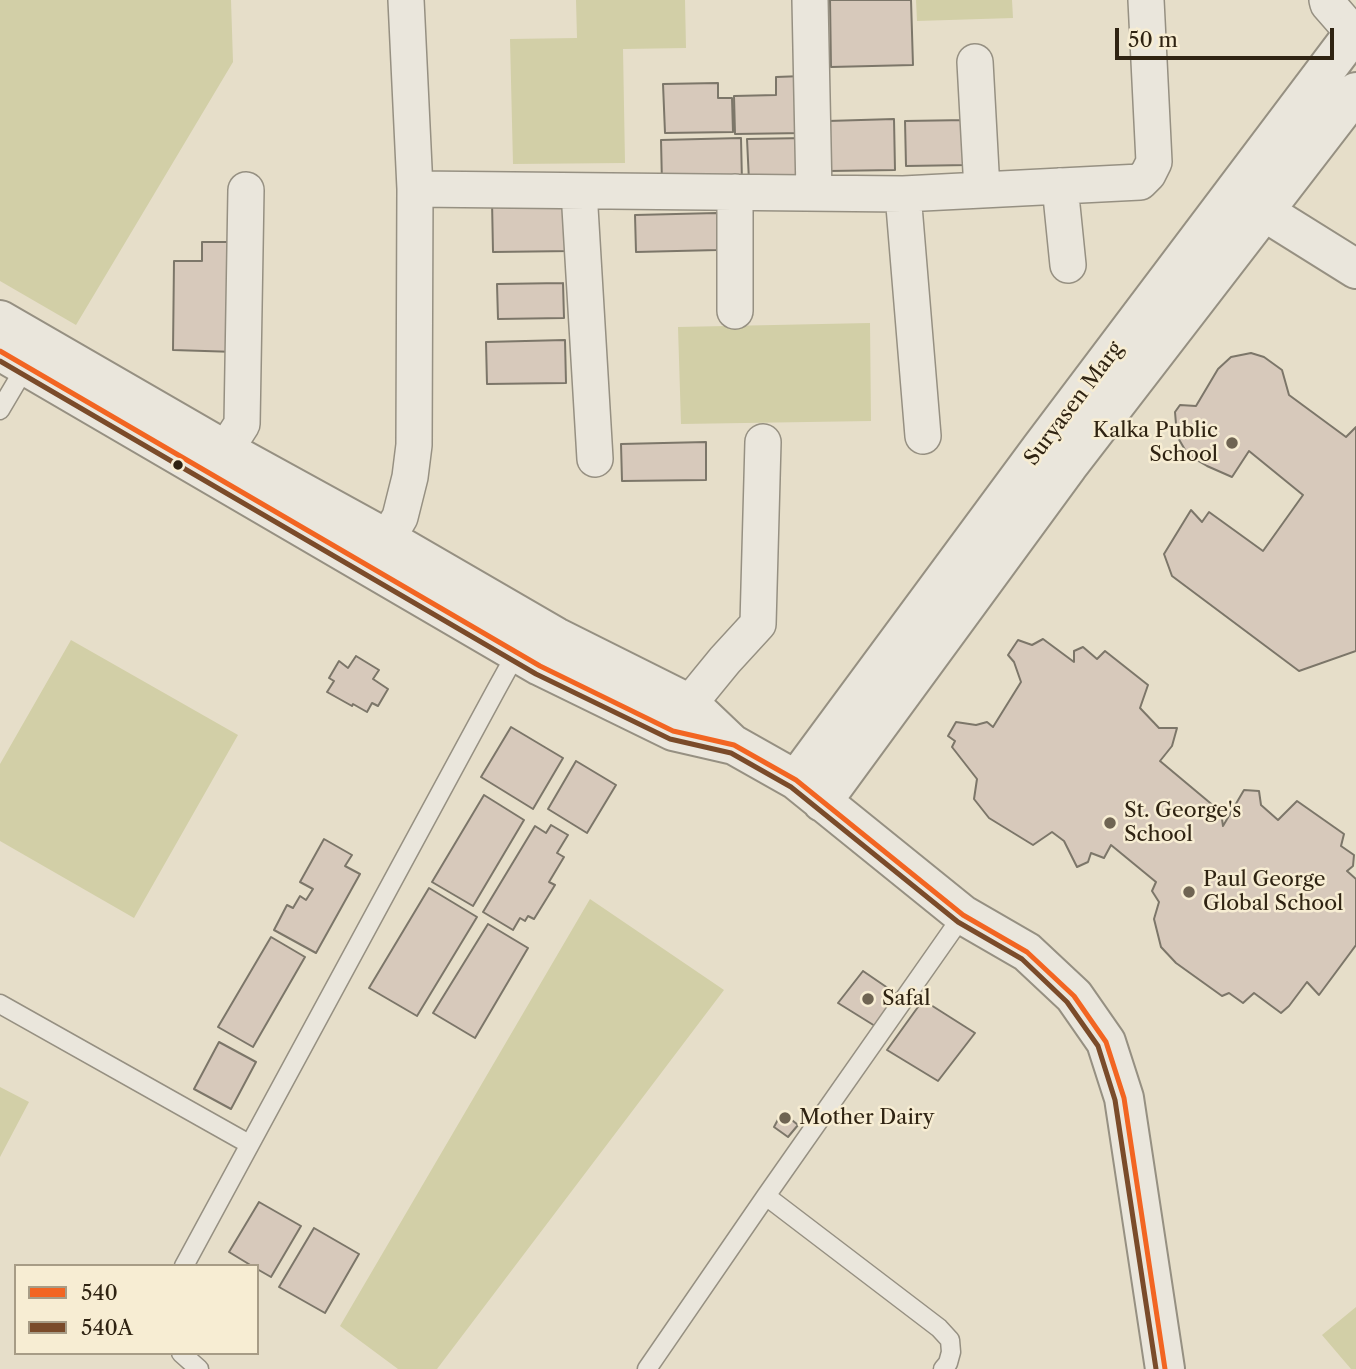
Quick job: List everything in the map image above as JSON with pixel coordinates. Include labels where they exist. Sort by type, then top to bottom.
[{"type":"street","points":[[387,539],[400,517],[410,477],[414,445],[415,188],[407,0]]},
{"type":"street","points":[[810,0],[814,193]]},
{"type":"street","points":[[415,188],[903,194],[1140,182],[1154,162],[1146,0]]},
{"type":"street","points":[[1327,0],[1355,33]]},
{"type":"street","name":"Suryasen Marg","points":[[1249,202],[1355,33]]},
{"type":"street","points":[[975,62],[982,190]]},
{"type":"street","name":"Suryasen Marg","points":[[809,791],[1041,448],[1249,202],[1356,92]]},
{"type":"street","points":[[1060,186],[1068,265]]},
{"type":"street","points":[[217,462],[242,424],[246,190]]},
{"type":"street","points":[[579,191],[595,459]]},
{"type":"street","points":[[735,192],[735,311]]},
{"type":"street","points":[[903,194],[923,436]]},
{"type":"street","points":[[1249,202],[1356,269]]},
{"type":"street","points":[[0,320],[217,462],[540,666],[682,718]]},
{"type":"street","points":[[13,358],[217,462],[387,539],[556,637],[682,718],[734,745],[809,791],[963,915],[1027,953],[1074,996],[1106,1042],[1124,1098],[1165,1369]]},
{"type":"street","points":[[682,718],[725,660],[758,624],[763,442]]},
{"type":"lane","points":[[0,410],[13,358]]},
{"type":"lane","points":[[185,1264],[517,652]]},
{"type":"lane","points":[[647,1369],[963,915]]},
{"type":"lane","points":[[0,1004],[249,1144]]},
{"type":"lane","points":[[766,1196],[939,1328],[950,1340],[951,1352],[943,1369]]},
{"type":"lane","points":[[183,1355],[199,1369]]},
{"type":"shaded area","points":[[0,0],[231,0],[233,62],[76,325],[0,281]]},
{"type":"shaded area","points":[[576,0],[685,0],[686,48],[623,49],[625,163],[513,164],[510,39],[577,38]]},
{"type":"shaded area","points":[[916,0],[1012,0],[1013,18],[917,21]]},
{"type":"shaded area","points":[[870,323],[871,421],[681,424],[678,327]]},
{"type":"shaded area","points":[[71,640],[238,735],[134,918],[0,841],[0,764]]},
{"type":"shaded area","points":[[590,899],[724,990],[437,1369],[398,1369],[340,1326]]},
{"type":"shaded area","points":[[0,1087],[29,1102],[0,1157]]},
{"type":"shaded area","points":[[1356,1307],[1356,1369],[1351,1369],[1322,1335]]},
{"type":"building","points":[[830,0],[911,0],[913,65],[831,67]]},
{"type":"building","points":[[803,76],[805,133],[735,134],[734,96],[776,95],[776,77]]},
{"type":"building","points":[[718,83],[718,98],[732,98],[733,132],[665,133],[663,84]]},
{"type":"building","points":[[894,119],[895,170],[829,171],[828,121]]},
{"type":"building","points":[[967,120],[968,165],[906,166],[905,121]]},
{"type":"building","points":[[741,138],[742,182],[662,184],[661,140]]},
{"type":"building","points":[[806,138],[806,180],[749,181],[747,139]]},
{"type":"building","points":[[571,199],[572,251],[493,252],[492,201]]},
{"type":"building","points":[[717,213],[718,250],[636,252],[635,215]]},
{"type":"building","points":[[202,242],[228,242],[236,352],[173,350],[174,261],[202,261]]},
{"type":"building","points":[[563,283],[564,318],[498,319],[497,284]]},
{"type":"building","points":[[565,340],[566,383],[487,384],[486,342]]},
{"type":"building","points":[[1251,353],[1264,357],[1282,370],[1289,395],[1346,437],[1356,427],[1356,651],[1299,671],[1172,576],[1164,554],[1191,510],[1202,522],[1209,512],[1263,551],[1303,495],[1249,451],[1232,477],[1188,455],[1177,436],[1175,412],[1180,405],[1196,406],[1218,369],[1231,357]]},
{"type":"building","points":[[706,442],[706,480],[622,481],[621,444]]},
{"type":"building","name":"St. George's School","points":[[1043,639],[1074,662],[1074,651],[1083,647],[1097,659],[1105,651],[1148,685],[1140,708],[1159,728],[1177,728],[1172,746],[1160,761],[1221,812],[1223,826],[1244,790],[1259,791],[1261,805],[1278,820],[1297,801],[1344,834],[1341,846],[1354,855],[1353,866],[1347,871],[1356,879],[1356,945],[1319,995],[1307,982],[1281,1013],[1254,993],[1243,1003],[1229,993],[1222,996],[1176,963],[1161,947],[1154,919],[1159,902],[1152,891],[1156,882],[1111,845],[1104,858],[1091,853],[1088,862],[1077,867],[1064,841],[1052,832],[1033,845],[989,818],[974,799],[977,779],[952,747],[955,741],[948,736],[956,722],[976,725],[987,722],[993,727],[1021,682],[1014,662],[1008,655],[1018,640],[1032,645]]},
{"type":"building","points":[[356,656],[379,670],[373,679],[388,689],[378,706],[372,703],[367,712],[327,692],[334,681],[329,678],[339,661],[348,668]]},
{"type":"building","points":[[511,727],[563,758],[533,809],[481,777]]},
{"type":"building","points":[[576,761],[616,785],[587,833],[548,809]]},
{"type":"building","points":[[484,795],[524,820],[473,906],[432,882]]},
{"type":"building","points":[[551,825],[568,835],[557,853],[564,857],[549,882],[555,885],[534,919],[528,916],[525,921],[520,918],[513,930],[483,912],[535,826],[546,833]]},
{"type":"building","points":[[324,839],[352,855],[345,866],[360,874],[316,953],[274,930],[287,905],[293,908],[300,896],[306,900],[313,889],[300,882]]},
{"type":"building","points":[[429,888],[477,917],[417,1016],[369,988]]},
{"type":"building","points":[[488,924],[528,948],[475,1038],[433,1013]]},
{"type":"building","points":[[271,937],[305,957],[253,1047],[218,1027]]},
{"type":"building","name":"Safal","points":[[863,971],[898,995],[875,1026],[838,1003]]},
{"type":"building","points":[[923,1000],[975,1033],[938,1081],[887,1050]]},
{"type":"building","points":[[219,1042],[256,1062],[231,1109],[194,1089]]},
{"type":"building","name":"Mother Dairy","points":[[782,1112],[798,1125],[788,1137],[774,1127]]},
{"type":"building","points":[[259,1202],[301,1226],[271,1277],[259,1270],[259,1264],[249,1264],[229,1252]]},
{"type":"building","points":[[314,1228],[359,1254],[325,1313],[279,1287]]},
{"type":"transit line","name":"540","points":[[0,351],[540,666],[673,731],[734,745],[796,780],[963,915],[1027,952],[1074,996],[1106,1042],[1124,1098],[1165,1369]]},
{"type":"transit line","name":"540A","points":[[0,361],[536,674],[670,739],[731,753],[791,787],[958,922],[1022,959],[1067,1002],[1098,1046],[1115,1100],[1156,1369]]},
{"type":"place","name":"Kalka Public School","points":[[1232,443]]},
{"type":"place","name":"St. George's School","points":[[1110,823]]},
{"type":"place","name":"Paul George Global School","points":[[1189,892]]},
{"type":"place","name":"Safal","points":[[868,999]]},
{"type":"place","name":"Mother Dairy","points":[[785,1118]]}]
